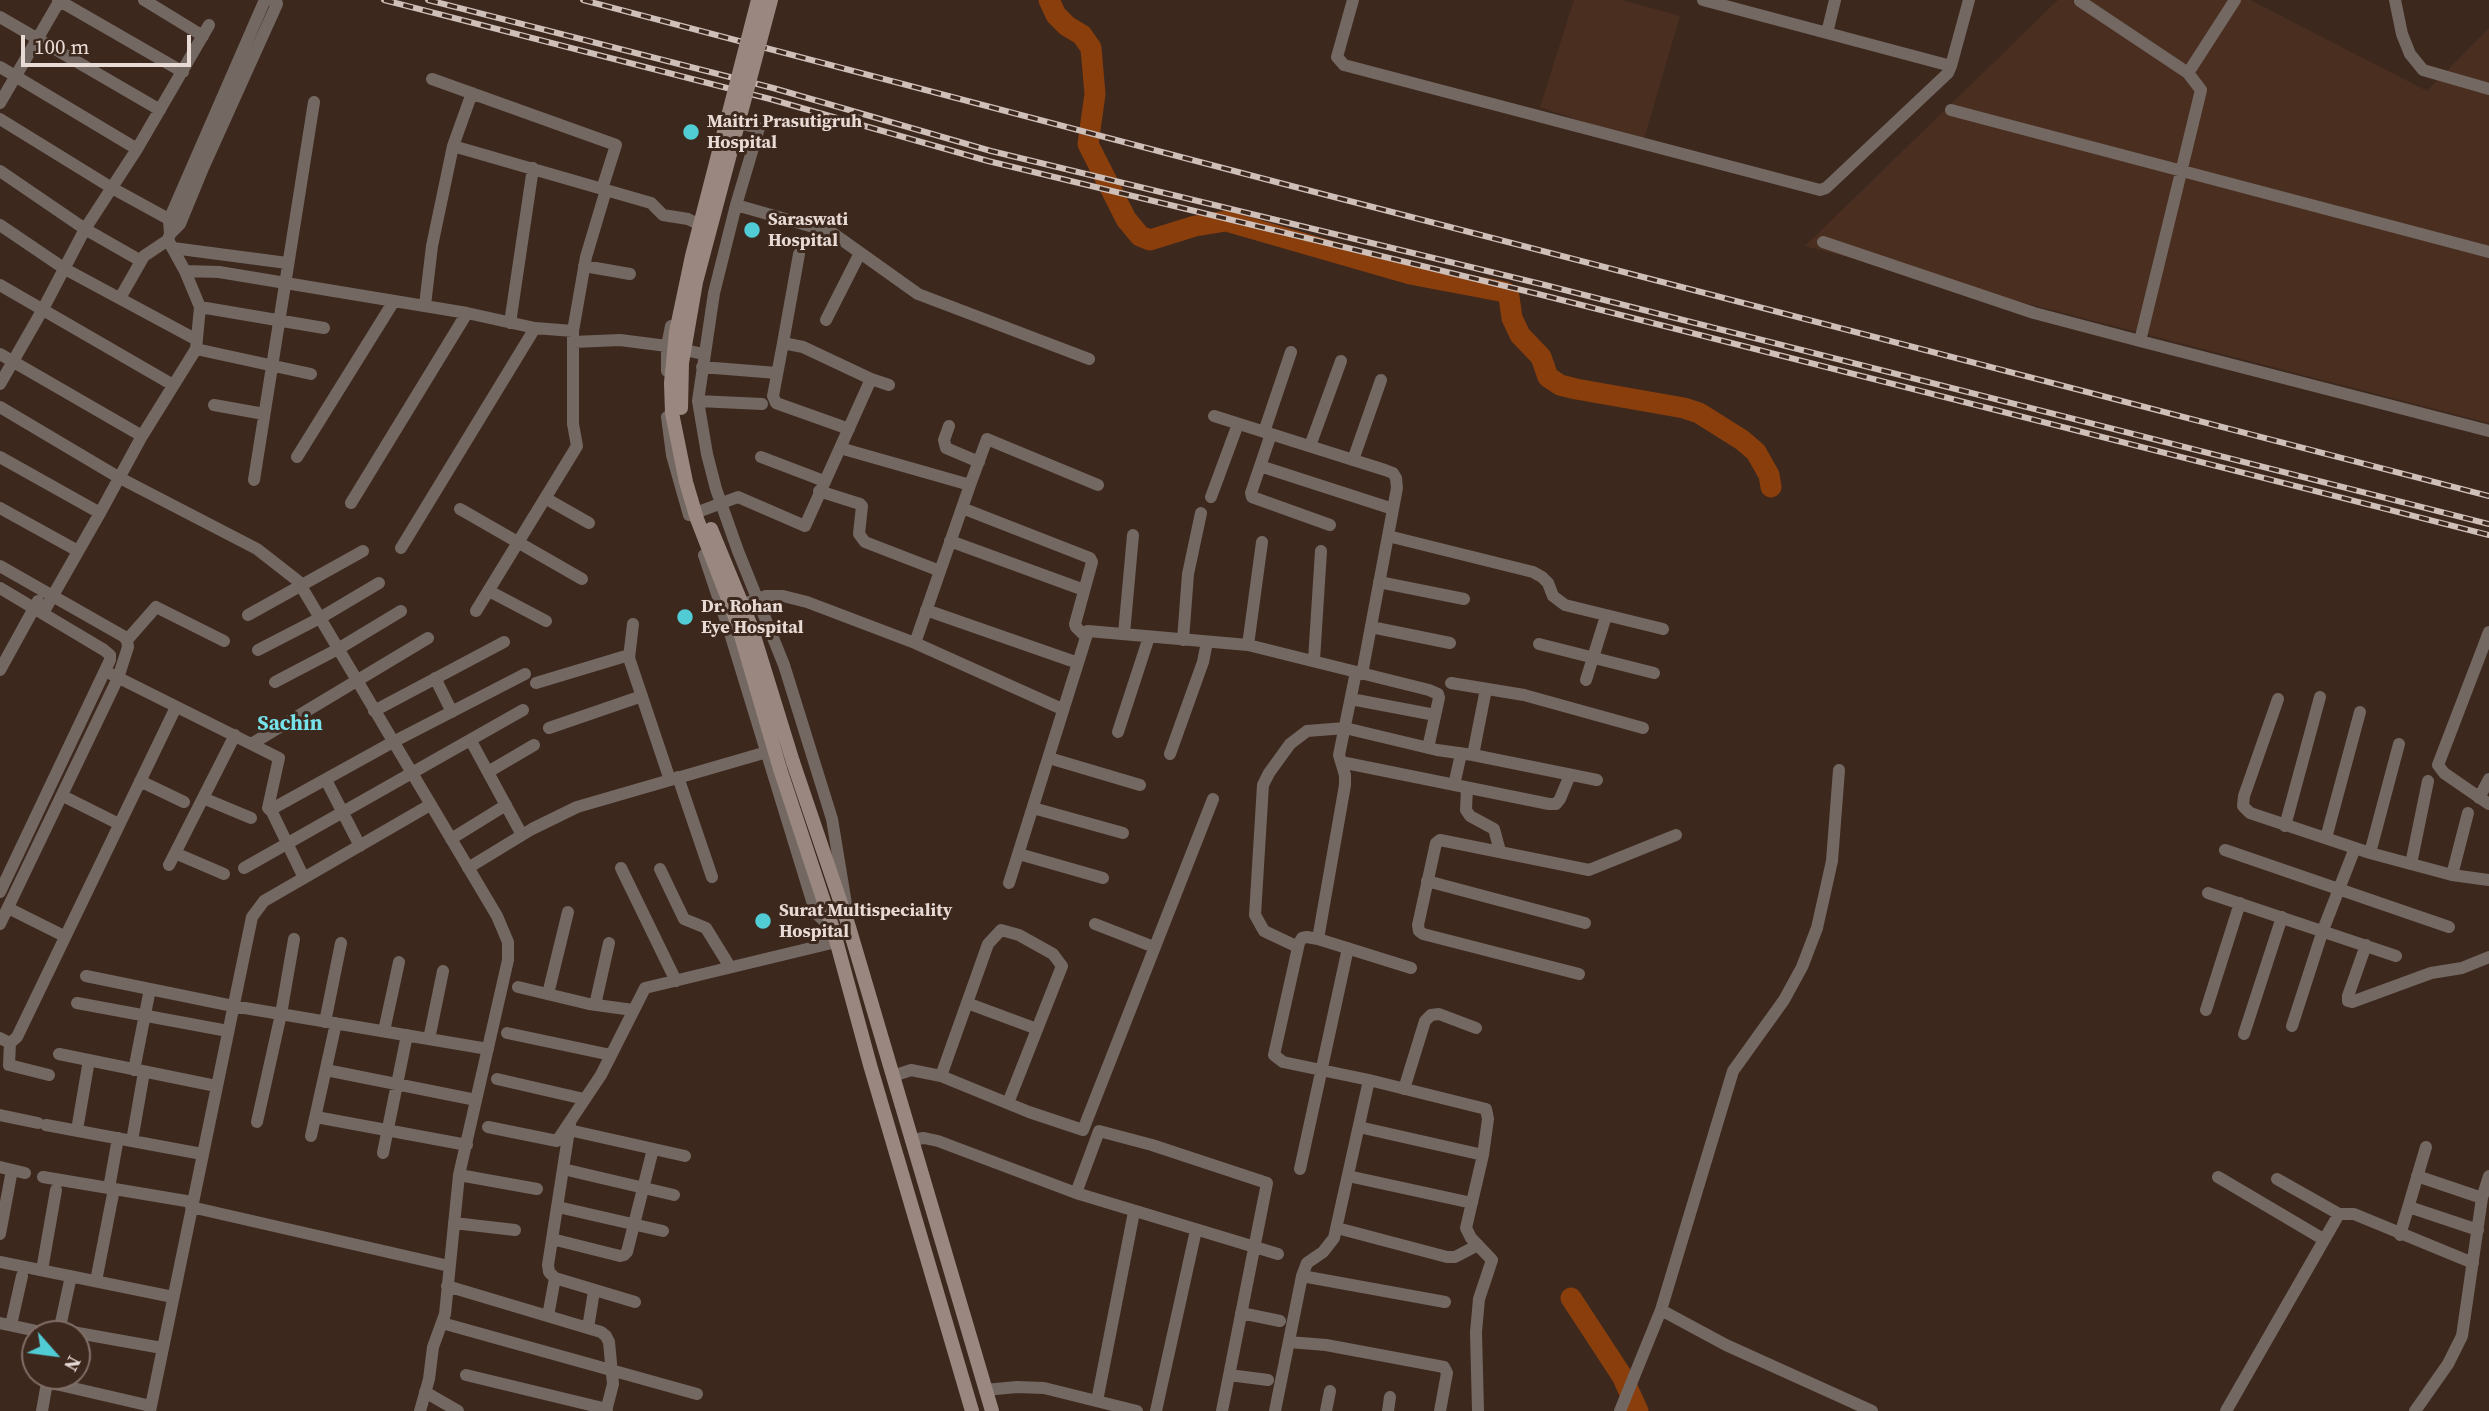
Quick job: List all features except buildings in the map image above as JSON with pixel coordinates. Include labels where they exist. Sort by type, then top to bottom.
[{"type":"main road","points":[[758,0],[692,256],[676,332],[671,383],[672,413],[686,482],[697,519],[737,622],[780,769],[835,937],[972,1411]]},
{"type":"main road","points":[[771,0],[696,282],[682,363],[681,402],[689,463],[698,493],[751,626],[850,931],[992,1411]]},
{"type":"main road","points":[[813,871],[828,866]]},
{"type":"main road","points":[[835,937],[850,931]]},
{"type":"main road","points":[[887,1123],[905,1118]]},
{"type":"main road","points":[[935,1283],[952,1278]]},
{"type":"main road","points":[[966,1392],[985,1388]]},
{"type":"street","points":[[0,103],[59,0],[183,72]]},
{"type":"street","points":[[0,384],[85,229],[137,149],[206,31],[144,0]]},
{"type":"street","points":[[120,298],[141,261],[172,233],[267,0]]},
{"type":"street","points":[[205,151],[277,5],[276,0]]},
{"type":"street","points":[[1353,0],[1337,57],[1344,65],[1820,190],[1826,188],[1948,73],[1969,0]]},
{"type":"street","points":[[1703,0],[1951,66]]},
{"type":"street","points":[[1827,33],[1835,0]]},
{"type":"street","points":[[2188,73],[2235,0]]},
{"type":"street","points":[[2395,0],[2402,34],[2410,54],[2423,70],[2489,89]]},
{"type":"street","points":[[2080,1],[2188,73],[2201,90],[2140,341]]},
{"type":"street","points":[[0,17],[160,110]]},
{"type":"street","points":[[0,67],[137,149]]},
{"type":"street","points":[[432,79],[615,145],[584,266],[573,337],[573,424],[577,446],[476,611]]},
{"type":"street","points":[[425,306],[432,246],[453,146],[472,93]]},
{"type":"street","points":[[254,480],[314,102]]},
{"type":"street","points":[[1951,110],[2489,253]]},
{"type":"street","points":[[0,119],[112,188],[172,233],[287,263]]},
{"type":"street","points":[[488,1127],[557,1141],[570,1125],[611,1055],[645,988],[835,937],[813,904],[672,455],[666,410],[667,346],[694,222],[725,120],[759,128],[714,293],[698,401],[707,454],[722,504],[784,665],[832,819],[850,931]]},
{"type":"street","points":[[453,146],[652,203],[663,215],[694,222]]},
{"type":"street","points":[[510,323],[533,168]]},
{"type":"street","points":[[0,172],[85,229],[141,261]]},
{"type":"street","points":[[736,205],[823,229],[839,237],[918,294],[1089,359]]},
{"type":"street","points":[[0,225],[65,269],[120,298],[196,344],[311,374]]},
{"type":"street","points":[[0,670],[78,551],[196,344],[200,307],[172,233]]},
{"type":"street","points":[[1823,243],[2034,313],[2489,431]]},
{"type":"street","points":[[826,320],[860,253]]},
{"type":"street","points":[[799,254],[773,396],[776,403],[849,429]]},
{"type":"street","points":[[584,266],[630,274]]},
{"type":"street","points":[[185,271],[219,272],[467,313],[573,337],[667,346],[703,361],[777,373]]},
{"type":"street","points":[[0,285],[173,385]]},
{"type":"street","points":[[297,457],[394,301]]},
{"type":"street","points":[[200,307],[324,328]]},
{"type":"street","points":[[351,503],[467,313]]},
{"type":"street","points":[[401,548],[535,328]]},
{"type":"street","points":[[783,343],[803,347],[889,385]]},
{"type":"street","points":[[1291,352],[1251,493],[1252,497],[1330,525]]},
{"type":"street","points":[[0,354],[142,436]]},
{"type":"street","points":[[1310,446],[1341,361]]},
{"type":"street","points":[[690,515],[738,497],[805,526],[871,379]]},
{"type":"street","points":[[1353,460],[1381,380]]},
{"type":"street","points":[[698,401],[762,404]]},
{"type":"street","points":[[214,405],[264,414]]},
{"type":"street","points":[[0,407],[118,477],[257,549],[302,586],[497,916],[508,943],[508,960],[459,1175],[445,1314],[433,1347],[420,1411]]},
{"type":"street","points":[[1214,416],[1393,473],[1396,478],[1397,488],[1371,627],[1339,755],[1345,785],[1318,939]]},
{"type":"street","points":[[1211,497],[1238,424]]},
{"type":"street","points":[[949,426],[944,440],[946,448],[979,462]]},
{"type":"street","points":[[915,643],[987,439],[1098,485]]},
{"type":"street","points":[[840,448],[970,485]]},
{"type":"street","points":[[0,457],[100,513]]},
{"type":"street","points":[[761,457],[860,503],[859,534],[865,542],[940,571]]},
{"type":"street","points":[[1260,466],[1393,509]]},
{"type":"street","points":[[545,498],[589,523]]},
{"type":"street","points":[[0,508],[78,551]]},
{"type":"street","points":[[962,508],[1090,558],[1092,562],[1075,624],[1086,637]]},
{"type":"street","points":[[460,509],[582,579]]},
{"type":"street","points":[[1183,640],[1188,574],[1201,513]]},
{"type":"street","points":[[1124,635],[1133,535]]},
{"type":"street","points":[[1388,536],[1533,572],[1548,583],[1553,596],[1566,605],[1663,629]]},
{"type":"street","points":[[950,541],[1084,590]]},
{"type":"street","points":[[1248,645],[1262,542]]},
{"type":"street","points":[[248,615],[363,551]]},
{"type":"street","points":[[1314,660],[1321,551]]},
{"type":"street","points":[[0,566],[127,640]]},
{"type":"street","points":[[1379,582],[1464,599]]},
{"type":"street","points":[[258,650],[379,583]]},
{"type":"street","points":[[0,588],[110,655],[105,671],[1,887]]},
{"type":"street","points":[[489,590],[546,621]]},
{"type":"street","points":[[723,612],[758,598],[783,596],[807,601],[915,643],[1062,709]]},
{"type":"street","points":[[0,924],[118,678],[128,647],[127,640],[156,607],[224,642]]},
{"type":"street","points":[[926,610],[1078,663]]},
{"type":"street","points":[[275,682],[338,649],[401,611]]},
{"type":"street","points":[[1586,680],[1605,615]]},
{"type":"street","points":[[633,624],[629,654],[642,696],[712,877]]},
{"type":"street","points":[[1371,627],[1450,643]]},
{"type":"street","points":[[1009,883],[1088,631],[1248,645],[1434,692],[1438,698],[1428,748]]},
{"type":"street","points":[[2489,632],[2438,765],[2444,773],[2484,801],[2489,779]]},
{"type":"street","points":[[1118,732],[1149,637]]},
{"type":"street","points":[[253,743],[428,638]]},
{"type":"street","points":[[374,711],[504,642]]},
{"type":"street","points":[[1170,754],[1203,662],[1207,642]]},
{"type":"street","points":[[1539,644],[1654,673]]},
{"type":"street","points":[[536,683],[629,654]]},
{"type":"street","points":[[105,671],[279,758],[268,808],[304,878]]},
{"type":"street","points":[[271,810],[393,742],[525,674]]},
{"type":"street","points":[[435,678],[452,712]]},
{"type":"street","points":[[1451,683],[1524,695],[1643,729]]},
{"type":"street","points":[[1486,689],[1460,786],[1466,810],[1470,816],[1494,829],[1500,851]]},
{"type":"street","points":[[549,728],[642,696]]},
{"type":"street","points":[[2285,825],[2320,697]]},
{"type":"street","points":[[1351,699],[1435,715]]},
{"type":"street","points":[[2278,699],[2244,796],[2243,806],[2250,813],[2370,853],[2452,875],[2489,880]]},
{"type":"street","points":[[49,1075],[9,1065],[5,1041],[17,1037],[176,707]]},
{"type":"street","points":[[244,868],[523,710]]},
{"type":"street","points":[[2326,838],[2360,712]]},
{"type":"street","points":[[1298,947],[1264,931],[1255,915],[1263,785],[1290,744],[1307,731],[1345,728],[1428,748],[1597,780]]},
{"type":"street","points":[[169,865],[235,735]]},
{"type":"street","points":[[471,741],[522,835]]},
{"type":"street","points":[[2370,853],[2399,744]]},
{"type":"street","points":[[488,772],[534,746]]},
{"type":"street","points":[[468,868],[522,835],[577,807],[767,751]]},
{"type":"street","points":[[1049,758],[1140,785]]},
{"type":"street","points":[[1340,762],[1549,804],[1556,804],[1560,799],[1570,775]]},
{"type":"street","points":[[1620,1411],[1661,1310],[1733,1071],[1784,1000],[1802,967],[1817,929],[1832,861],[1839,770]]},
{"type":"street","points":[[326,780],[360,846]]},
{"type":"street","points":[[140,781],[184,802]]},
{"type":"street","points":[[2411,864],[2428,781]]},
{"type":"street","points":[[63,796],[119,824]]},
{"type":"street","points":[[203,798],[251,818]]},
{"type":"street","points":[[1083,1130],[1213,799]]},
{"type":"street","points":[[87,1390],[150,1408],[252,917],[264,901],[430,805]]},
{"type":"street","points":[[451,839],[506,805]]},
{"type":"street","points":[[1033,808],[1123,833]]},
{"type":"street","points":[[2452,875],[2468,813]]},
{"type":"street","points":[[1579,974],[1419,931],[1434,848],[1440,840],[1589,870],[1676,835]]},
{"type":"street","points":[[2292,1026],[2323,930],[2355,848]]},
{"type":"street","points":[[2225,850],[2449,927]]},
{"type":"street","points":[[175,853],[224,874]]},
{"type":"street","points":[[1019,854],[1103,878]]},
{"type":"street","points":[[621,869],[676,981]]},
{"type":"street","points":[[660,869],[684,919],[706,928],[730,967]]},
{"type":"street","points":[[1427,881],[1585,923]]},
{"type":"street","points":[[2208,893],[2396,956]]},
{"type":"street","points":[[2206,1010],[2240,903]]},
{"type":"street","points":[[8,908],[64,936]]},
{"type":"street","points":[[548,994],[568,912]]},
{"type":"street","points":[[2244,1034],[2282,917]]},
{"type":"street","points":[[1095,924],[1154,947]]},
{"type":"street","points":[[941,1076],[988,944],[1000,930],[1019,934],[1053,954],[1062,966],[1008,1103]]},
{"type":"street","points":[[1411,968],[1318,939],[1302,938],[1274,1055],[1283,1062],[1486,1109],[1488,1119],[1483,1155],[1466,1228],[1492,1260],[1479,1299],[1476,1332],[1478,1411]]},
{"type":"street","points":[[257,1122],[281,1014],[294,939]]},
{"type":"street","points":[[311,1136],[326,1070],[341,943]]},
{"type":"street","points":[[595,1004],[609,943]]},
{"type":"street","points":[[2366,945],[2348,1001],[2353,1002],[2431,974],[2462,968],[2489,957]]},
{"type":"street","points":[[1300,1169],[1348,948]]},
{"type":"street","points":[[384,1031],[399,962]]},
{"type":"street","points":[[429,1039],[443,971]]},
{"type":"street","points":[[86,976],[233,1006],[488,1049]]},
{"type":"street","points":[[518,987],[633,1010]]},
{"type":"street","points":[[132,1141],[150,989]]},
{"type":"street","points":[[77,1003],[228,1031]]},
{"type":"street","points":[[967,1003],[1037,1030]]},
{"type":"street","points":[[1404,1089],[1425,1021],[1431,1015],[1439,1014],[1476,1028]]},
{"type":"street","points":[[507,1033],[611,1055]]},
{"type":"street","points":[[383,1153],[407,1035]]},
{"type":"street","points":[[59,1054],[216,1086]]},
{"type":"street","points":[[76,1130],[89,1060]]},
{"type":"street","points":[[326,1070],[476,1100]]},
{"type":"street","points":[[893,1076],[911,1070],[941,1076],[1098,1135]]},
{"type":"street","points":[[497,1079],[584,1099]]},
{"type":"street","points":[[1275,1411],[1302,1276],[1307,1263],[1323,1252],[1334,1238],[1369,1080]]},
{"type":"street","points":[[0,1115],[202,1154]]},
{"type":"street","points":[[316,1117],[467,1145]]},
{"type":"street","points":[[570,1125],[685,1156]]},
{"type":"street","points":[[570,1125],[549,1272],[555,1278],[635,1302]]},
{"type":"street","points":[[1359,1127],[1483,1155]]},
{"type":"street","points":[[1076,1193],[1099,1131],[1152,1145],[1267,1183],[1222,1411]]},
{"type":"street","points":[[96,1281],[118,1138]]},
{"type":"street","points":[[912,1140],[924,1138],[938,1141],[1076,1193],[1278,1254]]},
{"type":"street","points":[[2400,1235],[2426,1147]]},
{"type":"street","points":[[552,1239],[620,1256],[627,1252],[653,1149]]},
{"type":"street","points":[[563,1169],[674,1195]]},
{"type":"street","points":[[0,1234],[13,1170]]},
{"type":"street","points":[[459,1175],[537,1189]]},
{"type":"street","points":[[2417,1176],[2482,1198]]},
{"type":"street","points":[[2415,1411],[2448,1364],[2462,1336],[2482,1198],[2489,1176]]},
{"type":"street","points":[[43,1177],[191,1205],[449,1266]]},
{"type":"street","points":[[1348,1177],[1472,1203]]},
{"type":"street","points":[[2218,1177],[2323,1239]]},
{"type":"street","points":[[2277,1179],[2339,1214],[2354,1214],[2473,1263]]},
{"type":"street","points":[[42,1270],[57,1190]]},
{"type":"street","points":[[558,1207],[663,1231]]},
{"type":"street","points":[[2409,1207],[2477,1230]]},
{"type":"street","points":[[1097,1401],[1135,1212]]},
{"type":"street","points":[[2226,1411],[2339,1214]]},
{"type":"street","points":[[454,1223],[514,1230]]},
{"type":"street","points":[[1337,1228],[1447,1257],[1455,1257],[1478,1245]]},
{"type":"street","points":[[1156,1411],[1196,1230]]},
{"type":"street","points":[[0,1262],[173,1297]]},
{"type":"street","points":[[6,1324],[22,1276]]},
{"type":"street","points":[[71,1276],[61,1330],[162,1348]]},
{"type":"street","points":[[1302,1276],[1445,1302]]},
{"type":"street","points":[[548,1317],[555,1278]]},
{"type":"street","points":[[447,1286],[588,1328],[606,1336],[613,1384],[607,1410],[466,1375]]},
{"type":"street","points":[[588,1328],[594,1291]]},
{"type":"street","points":[[1661,1310],[1726,1345],[1872,1411]]},
{"type":"street","points":[[1241,1312],[1280,1321]]},
{"type":"street","points":[[442,1323],[698,1394]]},
{"type":"street","points":[[1289,1342],[1326,1345],[1444,1367],[1447,1373],[1440,1411]]},
{"type":"street","points":[[1229,1375],[1268,1381]]},
{"type":"street","points":[[985,1388],[1044,1388],[1118,1409],[1137,1411]]},
{"type":"street","points":[[42,1411],[46,1390]]},
{"type":"street","points":[[1326,1411],[1330,1391]]},
{"type":"street","points":[[425,1392],[458,1411]]},
{"type":"street","points":[[1388,1411],[1390,1397]]},
{"type":"shaded area","points":[[1574,0],[1621,0],[1680,16],[1643,142],[1540,107]]},
{"type":"shaded area","points":[[2058,0],[2250,0],[2427,91],[2489,28],[2489,423],[1805,246]]},
{"type":"waterway","points":[[1049,0],[1056,15],[1082,35],[1091,48],[1095,94],[1088,144],[1126,219],[1140,236],[1150,240],[1195,226],[1226,221],[1410,274],[1505,292],[1509,297],[1512,318],[1520,335],[1541,357],[1548,377],[1560,385],[1576,389],[1699,413],[1756,452],[1769,475],[1771,487]]},
{"type":"waterway","points":[[1571,1298],[1622,1376],[1638,1411]]},
{"type":"railway","points":[[384,0],[770,99],[988,161],[1538,294],[2489,535]]},
{"type":"railway","points":[[428,0],[773,88],[991,151],[1541,284],[2489,524]]},
{"type":"railway","points":[[583,0],[2489,496]]},
{"type":"place","name":"Maitri Prasutigruh Hospital","points":[[691,132]]},
{"type":"place","name":"Saraswati Hospital","points":[[752,230]]},
{"type":"place","name":"Dr. Rohan Eye Hospital","points":[[685,617]]},
{"type":"place","name":"Surat Multispeciality Hospital","points":[[763,921]]},
{"type":"district","name":"Sachin","points":[[290,725]]}]
